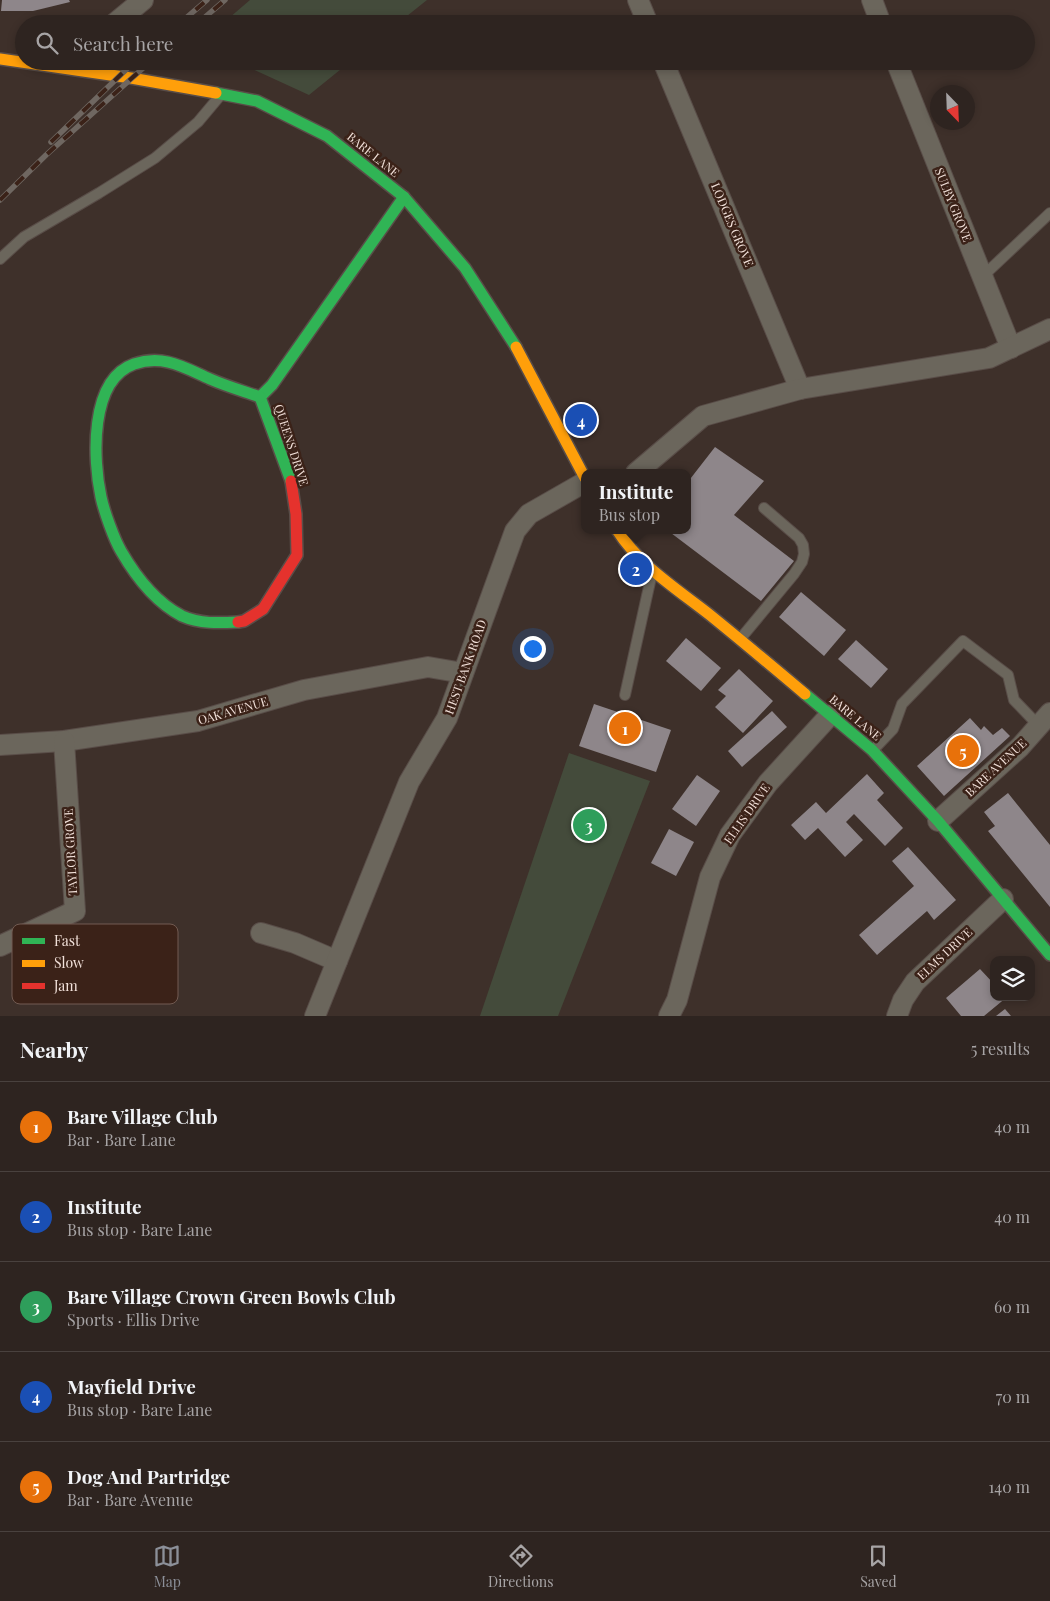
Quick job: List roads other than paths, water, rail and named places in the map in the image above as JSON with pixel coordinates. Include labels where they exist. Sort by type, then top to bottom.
[{"type":"main road","name":"BARE LANE","points":[[0,59],[15,60]]},
{"type":"main road","name":"BARE LANE","points":[[92,70],[257,101],[327,136],[404,197],[465,268],[512,340],[581,470]]},
{"type":"main road","name":"QUEENS DRIVE","points":[[260,397],[272,385],[404,197]]},
{"type":"main road","name":"QUEENS DRIVE","points":[[155,361],[174,362],[211,379],[260,397],[290,477],[296,514],[297,555],[263,610],[244,622],[213,624],[183,616],[156,598],[142,583],[120,549],[101,499],[96,464],[100,408],[108,387],[120,373],[134,364],[155,361]]},
{"type":"main road","name":"BARE LANE","points":[[620,534],[628,547],[653,569],[872,750],[938,822],[1050,955]]},
{"type":"street","points":[[125,15],[143,0]]},
{"type":"street","points":[[638,0],[644,15]]},
{"type":"street","points":[[872,0],[878,15]]},
{"type":"street","name":"LODGES GROVE","points":[[668,70],[800,390]]},
{"type":"street","name":"SULBY GROVE","points":[[900,70],[1011,348]]},
{"type":"street","points":[[641,469],[703,416],[800,390],[988,358],[1050,329]]},
{"type":"street","name":"HEST BANK ROAD","points":[[315,1016],[409,782],[447,718],[515,531],[529,514],[581,484]]},
{"type":"street","name":"OAK AVENUE","points":[[0,745],[64,742],[198,721],[304,690],[428,667],[463,673]]},
{"type":"street","name":"ELLIS DRIVE","points":[[669,1016],[677,1000],[710,877],[730,835],[768,783],[830,715]]},
{"type":"street","name":"BARE AVENUE","points":[[938,822],[1020,747],[1045,719]]},
{"type":"street","name":"TAYLOR GROVE","points":[[47,924],[75,911],[64,742]]},
{"type":"street","name":"ELMS DRIVE","points":[[897,1016],[915,982],[1003,899]]},
{"type":"street","points":[[261,933],[295,943],[337,960]]},
{"type":"street","name":"TAYLOR GROVE","points":[[0,946],[12,940]]},
{"type":"lane","points":[[0,259],[24,237],[99,194],[155,158],[198,122],[222,94]]},
{"type":"lane","points":[[982,277],[1050,213]]},
{"type":"lane","points":[[740,639],[794,574],[802,562],[804,554],[803,545],[799,538],[764,508]]},
{"type":"lane","points":[[625,695],[653,569]]},
{"type":"lane","points":[[872,750],[893,729],[902,704],[963,641],[1008,675],[1014,700],[1045,719]]},
{"type":"railway","points":[[190,15],[207,0]]},
{"type":"railway","points":[[208,15],[225,0]]},
{"type":"railway","points":[[51,142],[126,70]]},
{"type":"railway","points":[[0,200],[46,155],[141,70]]},
{"type":"place","name":"Mayfield Drive","points":[[581,420]]},
{"type":"place","name":"Institute","points":[[636,569]]},
{"type":"place","name":"Bare Village Club","points":[[625,728]]},
{"type":"place","name":"Dog And Partridge","points":[[963,751]]},
{"type":"place","name":"Bare Village Crown Green Bowls Club","points":[[589,825]]}]
